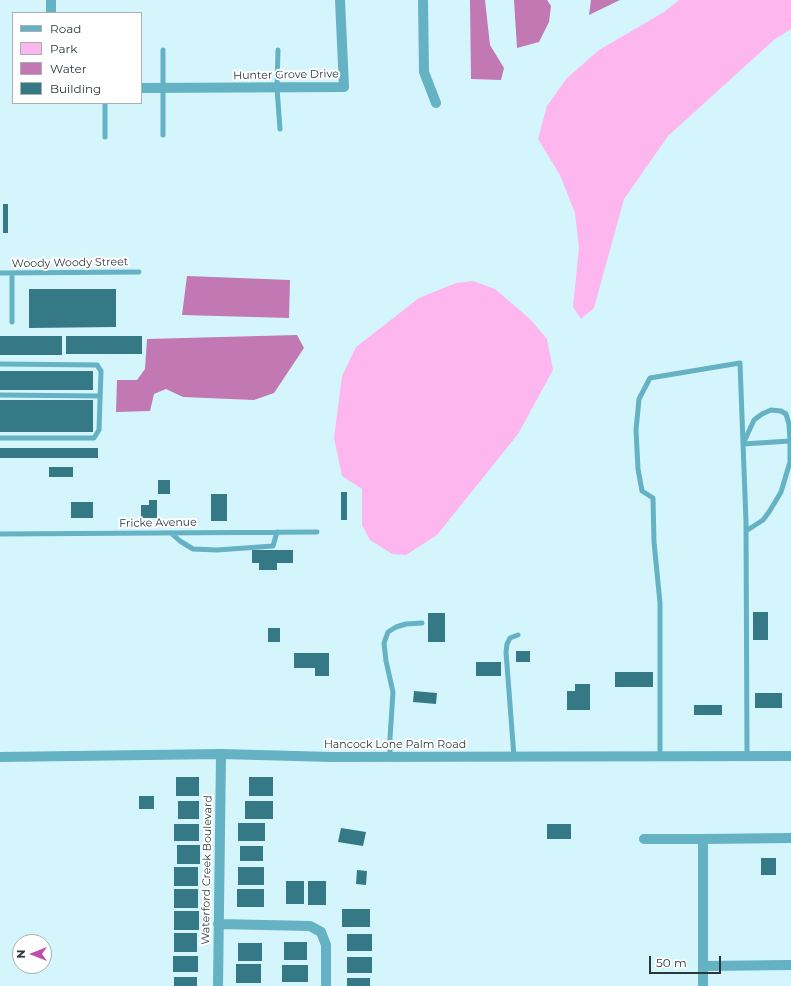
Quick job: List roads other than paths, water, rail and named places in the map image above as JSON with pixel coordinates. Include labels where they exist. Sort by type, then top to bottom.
[{"type":"street","points":[[51,0],[51,12]]},
{"type":"street","name":"Hunter Grove Drive","points":[[142,88],[344,87],[340,0]]},
{"type":"street","points":[[424,0],[424,72],[436,102]]},
{"type":"street","name":"Hancock Lone Palm Road","points":[[0,757],[221,754],[332,757],[791,756]]},
{"type":"street","name":"Waterford Creek Boulevard","points":[[218,986],[221,754]]},
{"type":"street","points":[[644,839],[791,838]]},
{"type":"street","points":[[703,839],[703,986]]},
{"type":"street","points":[[218,924],[310,926],[321,932],[326,945],[326,986]]},
{"type":"street","points":[[703,966],[791,965]]},
{"type":"lane","points":[[163,50],[163,135]]},
{"type":"lane","points":[[278,50],[277,88],[280,129]]},
{"type":"lane","points":[[105,104],[105,137]]},
{"type":"lane","name":"Woody Woody Street","points":[[0,274],[140,272]]},
{"type":"lane","points":[[12,273],[12,322]]},
{"type":"lane","points":[[660,756],[661,616],[654,542],[653,498],[642,491],[638,469],[636,430],[639,399],[650,378],[740,363],[746,531],[747,756]]},
{"type":"lane","points":[[0,364],[97,365],[101,370],[99,430],[94,438],[0,438]]},
{"type":"lane","points":[[0,395],[100,396]]},
{"type":"lane","points":[[743,444],[754,420],[762,414],[771,410],[781,411],[786,414],[789,424],[790,462],[781,492],[763,520],[746,531]]},
{"type":"lane","points":[[743,444],[790,441]]},
{"type":"lane","points":[[171,533],[193,549],[217,550],[273,546],[277,532]]},
{"type":"lane","name":"Fricke Avenue","points":[[0,534],[316,532]]},
{"type":"lane","points":[[390,757],[393,692],[386,661],[384,643],[388,632],[396,627],[406,624],[422,623]]},
{"type":"lane","points":[[514,757],[506,644],[510,638],[518,635]]},
{"type":"water","points":[[470,0],[485,0],[490,45],[504,68],[501,80],[471,79]]},
{"type":"water","points":[[514,0],[547,0],[551,6],[549,22],[539,42],[517,48]]},
{"type":"water","points":[[591,0],[620,0],[589,15]]},
{"type":"water","points":[[187,276],[290,280],[289,318],[182,315]]},
{"type":"water","points":[[297,335],[304,348],[274,393],[254,400],[183,397],[166,389],[154,394],[150,411],[116,412],[117,380],[137,380],[145,369],[147,339]]}]
